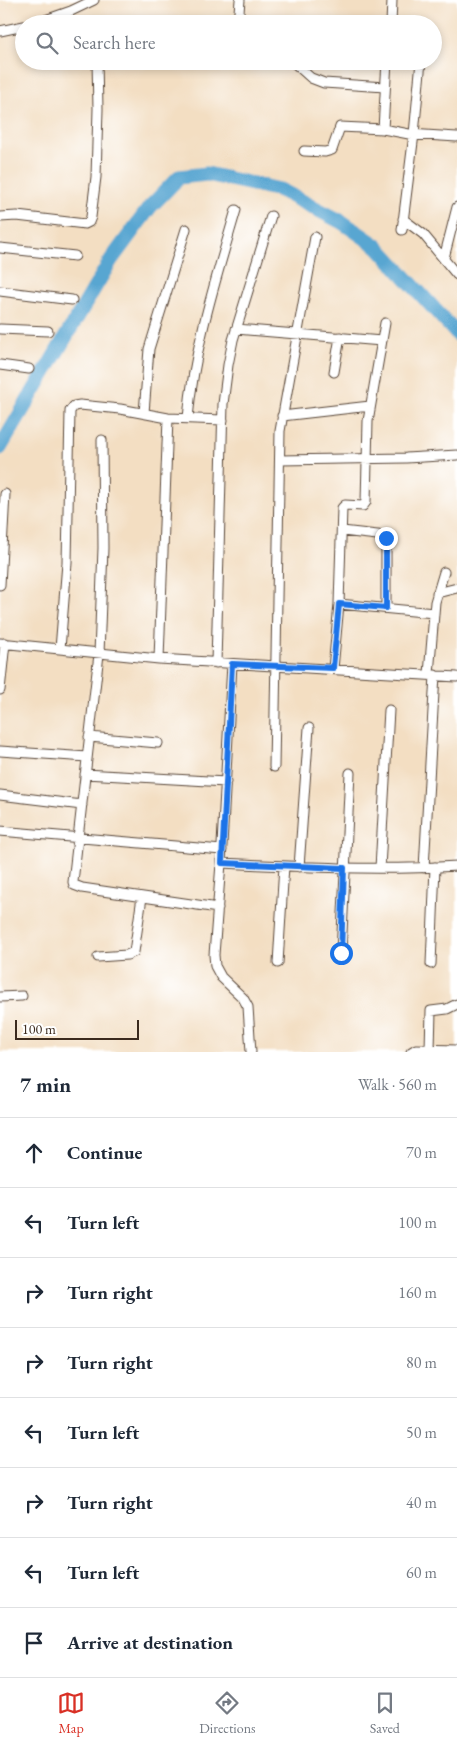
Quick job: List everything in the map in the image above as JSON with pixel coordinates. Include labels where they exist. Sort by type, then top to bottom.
[{"type":"street","points":[[60,15],[94,0]]},
{"type":"street","points":[[239,15],[240,0]]},
{"type":"street","points":[[391,15],[392,0]]},
{"type":"street","points":[[0,31],[15,28]]},
{"type":"street","points":[[0,217],[17,216],[85,224],[89,222],[96,177],[98,109],[96,70]]},
{"type":"street","points":[[302,70],[317,81],[332,84],[385,87]]},
{"type":"street","points":[[382,129],[387,70]]},
{"type":"street","points":[[402,230],[420,70]]},
{"type":"street","points":[[304,151],[325,152],[332,150],[340,127],[382,129],[414,134],[457,137]]},
{"type":"street","points":[[444,258],[457,207]]},
{"type":"street","points":[[188,418],[197,352],[209,301],[236,210]]},
{"type":"street","points":[[216,663],[223,420],[228,365],[236,329],[271,216]]},
{"type":"street","points":[[403,219],[423,234],[457,275]]},
{"type":"street","points":[[144,413],[149,350],[186,229]]},
{"type":"street","points":[[274,767],[280,431],[315,237]]},
{"type":"street","points":[[0,248],[76,256]]},
{"type":"street","points":[[0,291],[72,300]]},
{"type":"street","points":[[333,668],[339,604],[343,506],[363,506],[366,502],[366,459],[370,406],[385,323]]},
{"type":"street","points":[[0,328],[48,331]]},
{"type":"street","points":[[236,329],[382,341]]},
{"type":"street","points":[[334,372],[340,337]]},
{"type":"street","points":[[0,366],[29,369]]},
{"type":"street","points":[[60,650],[68,563],[70,411],[74,406],[80,405],[120,409],[168,418],[223,420]]},
{"type":"street","points":[[282,416],[370,406]]},
{"type":"street","points":[[159,659],[168,418]]},
{"type":"street","points":[[102,440],[103,548],[99,654],[73,882],[82,888],[218,908]]},
{"type":"street","points":[[280,460],[457,455]]},
{"type":"street","points":[[0,585],[6,494]]},
{"type":"street","points":[[342,530],[386,536],[386,608]]},
{"type":"street","points":[[424,868],[434,613],[437,593],[444,572]]},
{"type":"street","points":[[437,593],[457,588]]},
{"type":"street","points":[[339,604],[434,613]]},
{"type":"street","points":[[0,690],[3,643],[159,659],[333,668],[457,677]]},
{"type":"street","points":[[232,664],[222,863],[214,966],[221,977],[243,998],[248,1007],[251,1052]]},
{"type":"street","points":[[380,868],[389,710]]},
{"type":"street","points":[[299,867],[309,728]]},
{"type":"street","points":[[89,737],[158,743]]},
{"type":"street","points":[[0,751],[87,757]]},
{"type":"street","points":[[341,953],[350,773]]},
{"type":"street","points":[[85,774],[226,782]]},
{"type":"street","points":[[0,795],[82,805]]},
{"type":"street","points":[[0,832],[222,850]]},
{"type":"street","points":[[222,863],[344,868],[435,868],[457,866]]},
{"type":"street","points":[[278,963],[284,866]]},
{"type":"street","points":[[431,964],[435,868]]},
{"type":"street","points":[[98,957],[127,955],[134,952],[142,898]]},
{"type":"street","points":[[0,997],[22,996]]},
{"type":"street","points":[[430,1049],[431,1012],[447,1009],[457,1004]]},
{"type":"street","points":[[411,1052],[430,1049],[457,1050]]},
{"type":"waterway","points":[[0,448],[111,260],[150,207],[179,177],[207,174],[280,190],[342,222],[377,246],[457,334]]},
{"type":"route","points":[[341,953],[344,868],[222,863],[232,664],[333,668],[339,604],[386,608],[386,538]]}]
